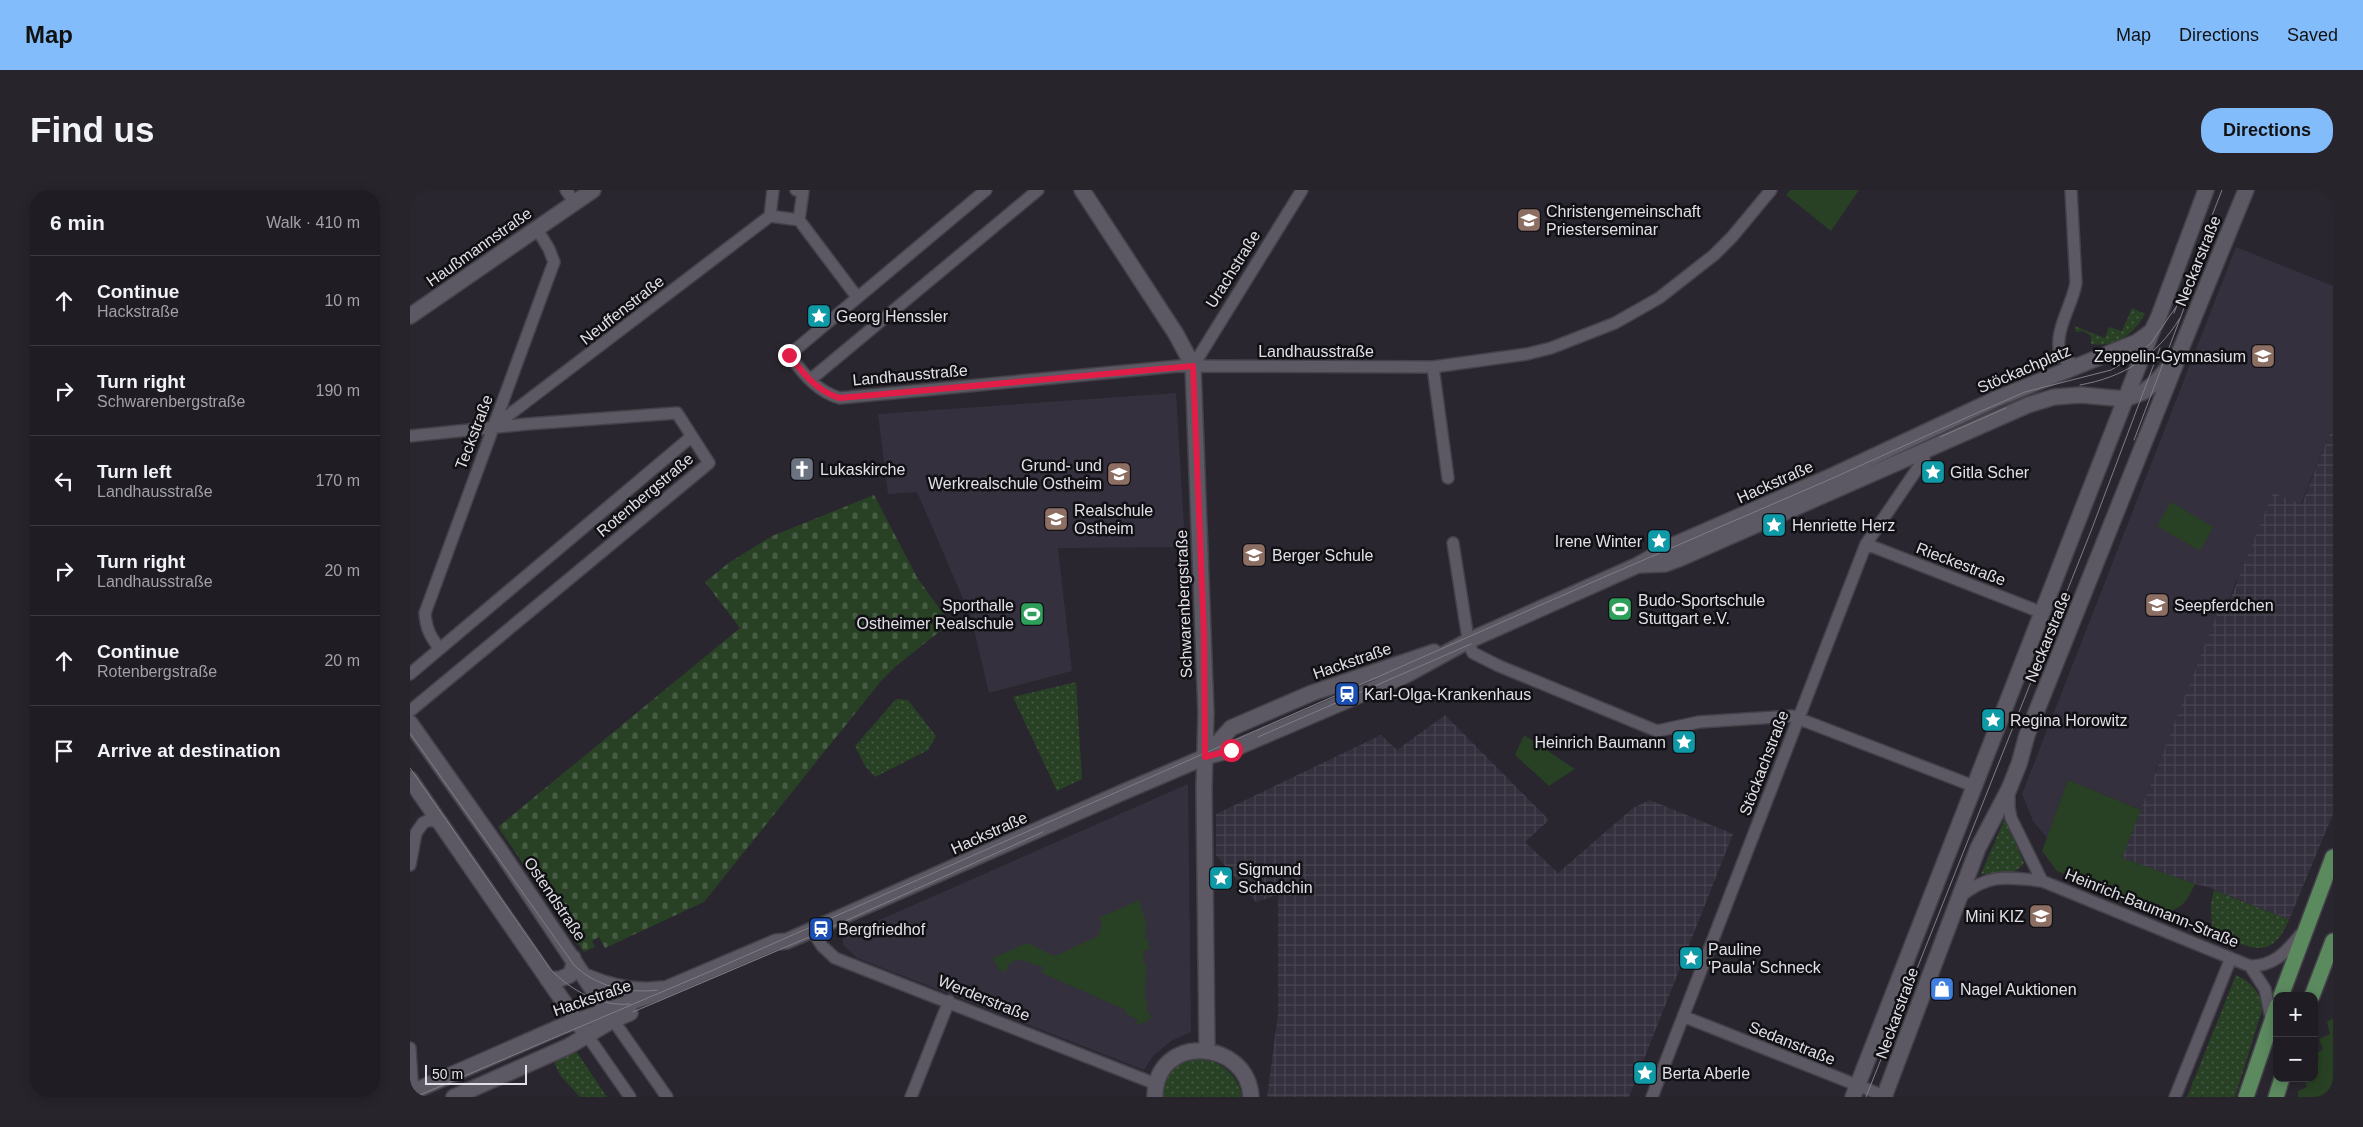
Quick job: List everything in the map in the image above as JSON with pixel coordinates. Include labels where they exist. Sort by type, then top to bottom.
[{"type":"main road","points":[[2282,992],[2333,857]]},
{"type":"main road","points":[[2314,992],[2333,941]]},
{"type":"main road","points":[[2246,1097],[2273,1017]]},
{"type":"main road","points":[[2276,1097],[2281,1082]]},
{"type":"street","name":"Haußmannstraße","points":[[410,316],[537,229],[570,196],[593,190]]},
{"type":"street","points":[[773,190],[770,216],[799,220]]},
{"type":"street","points":[[801,190],[799,220],[857,297]]},
{"type":"street","points":[[986,190],[789,355],[810,380],[1038,190]]},
{"type":"street","name":"Schwarenbergstraße","points":[[1082,190],[1176,334],[1193,366],[1204,634],[1207,1049]]},
{"type":"street","name":"Urachstraße","points":[[1193,366],[1302,190]]},
{"type":"street","name":"Landhausstraße","points":[[810,380],[826,394],[840,398],[1193,366],[1433,366],[1527,354],[1584,336],[1632,315],[1666,293],[1714,256],[1772,190]]},
{"type":"street","points":[[2071,190],[2075,289],[2058,342],[2061,357],[2077,366]]},
{"type":"street","name":"Neckarstraße","points":[[1856,1092],[1976,787],[1981,768],[2044,613],[2206,190]]},
{"type":"street","name":"Neckarstraße","points":[[1886,1097],[1978,848],[2009,789],[2019,764],[2027,735],[2246,190]]},
{"type":"street","name":"Neuffenstraße","points":[[492,428],[770,216]]},
{"type":"street","name":"Teckstraße","points":[[439,648],[430,635],[425,613],[554,262],[549,249],[537,229]]},
{"type":"street","name":"Stöckachplatz","points":[[1909,440],[2024,387],[2137,342],[2152,331]]},
{"type":"street","name":"Hackstraße","points":[[1638,565],[1665,564],[1681,558],[2028,405],[2054,397],[2081,395],[2125,399],[2143,392],[2155,383],[2178,356]]},
{"type":"street","points":[[1433,366],[1448,478]]},
{"type":"street","points":[[410,436],[677,413],[691,437]]},
{"type":"street","name":"Rotenbergstraße","points":[[410,674],[691,437],[709,463],[410,711]]},
{"type":"street","points":[[1909,440],[1916,448],[1924,451]]},
{"type":"street","name":"Hackstraße","points":[[454,1097],[569,1046],[587,1035],[610,1015],[673,986],[776,942],[787,941],[1205,757],[1231,750],[1406,675],[1468,643],[1638,565],[1669,547],[1909,440]]},
{"type":"street","name":"Stöckachstraße","points":[[1652,1097],[1685,1017],[1866,544],[1924,460],[1924,451]]},
{"type":"street","points":[[1453,543],[1468,643],[1473,653],[1499,666],[1657,731],[1699,722],[1784,716],[1798,718],[1976,787]]},
{"type":"street","name":"Rieckestraße","points":[[1866,544],[2044,613]]},
{"type":"street","name":"Hackstraße","points":[[1205,757],[1231,728],[1254,718],[1338,683],[1468,643]]},
{"type":"street","name":"Ostendstraße","points":[[410,723],[587,977],[610,1015],[667,1097]]},
{"type":"street","points":[[410,779],[576,1022],[630,1097]]},
{"type":"street","name":"Heinrich-Baumann-Straße","points":[[2009,789],[2011,818],[2042,881]]},
{"type":"street","points":[[410,858],[416,833],[423,823],[430,820],[440,822]]},
{"type":"street","name":"Heinrich-Baumann-Straße","points":[[1959,898],[1980,882],[1998,878],[2042,881],[2250,966],[2265,965],[2279,958],[2306,928]]},
{"type":"street","name":"Werderstraße","points":[[812,930],[822,946],[835,958],[949,1001],[1156,1090]]},
{"type":"street","name":"Hackstraße","points":[[412,1094],[576,1022],[610,1015],[779,950],[787,941]]},
{"type":"street","points":[[548,980],[560,979],[570,975],[574,966],[573,958]]},
{"type":"street","points":[[2175,1097],[2231,958]]},
{"type":"street","name":"Heinrich-Baumann-Straße","points":[[2250,966],[2265,989],[2271,1022]]},
{"type":"street","points":[[587,977],[603,984],[637,990],[653,990],[673,986]]},
{"type":"street","points":[[911,1097],[949,1001]]},
{"type":"street","name":"Sedanstraße","points":[[1685,1017],[1856,1092],[1886,1097]]},
{"type":"street","points":[[410,1048],[412,1094]]},
{"type":"street","points":[[1156,1090],[1167,1065],[1190,1051],[1207,1049],[1224,1057],[1238,1068],[1246,1079],[1251,1097]]},
{"type":"shaded area","points":[[2236,247],[2333,286],[2333,425],[2301,504],[2273,494],[2239,581],[2236,581],[2225,612],[2156,770],[2141,810],[2068,780],[2047,838],[2033,821],[2022,794]]},
{"type":"shaded area","name":"Realschule Ostheim","points":[[1176,393],[1185,544],[1187,547],[1058,548],[1072,671],[989,693],[971,617],[917,492],[888,494],[878,414]]},
{"type":"shaded area","points":[[2333,425],[2333,814],[2289,920],[2208,887],[2122,858],[2217,614],[2225,612],[2273,493],[2302,504]]},
{"type":"shaded area","points":[[1445,715],[1549,820],[1525,842],[1558,873],[1633,808],[1650,800],[1733,834],[1629,1097],[1267,1097],[1278,1015],[1278,895],[1256,902],[1216,855],[1216,814],[1381,735],[1397,750]]},
{"type":"shaded area","points":[[1188,784],[1191,1032],[1171,1041],[1153,1056],[1144,1070],[857,958],[843,945],[843,936]]},
{"type":"green space","points":[[1790,190],[1859,190],[1831,231],[1786,195]]},
{"type":"green space","points":[[2132,308],[2145,314],[2129,334],[2116,342],[2100,345],[2091,344],[2091,336],[2083,331],[2076,332],[2074,326],[2105,338],[2109,327],[2122,331]]},
{"type":"green space","points":[[874,495],[918,579],[950,623],[895,667],[881,681],[704,902],[605,948],[599,937],[592,941],[595,947],[584,952],[498,827],[740,628],[705,582],[730,562],[772,536]]},
{"type":"green space","points":[[2171,502],[2213,527],[2200,551],[2157,526]]},
{"type":"green space","points":[[1076,682],[1082,779],[1057,791],[1013,697]]},
{"type":"green space","points":[[896,699],[908,700],[936,736],[928,750],[875,777],[865,766],[855,746]]},
{"type":"green space","points":[[1524,735],[1575,769],[1549,786],[1515,755]]},
{"type":"green space","points":[[2068,780],[2141,810],[2122,858],[2195,884],[2182,905],[2160,914],[2057,871],[2042,851]]},
{"type":"green space","points":[[2005,818],[2024,863],[2016,871],[2010,873],[1981,874]]},
{"type":"green space","points":[[2214,890],[2289,920],[2282,934],[2274,943],[2266,947],[2256,948],[2236,942],[2212,931],[2211,904]]},
{"type":"green space","points":[[1139,900],[1146,924],[1145,939],[1148,939],[1149,950],[1144,950],[1143,963],[1146,964],[1145,1001],[1147,1002],[1147,1011],[1152,1018],[1141,1024],[1137,1024],[1138,1020],[1125,1013],[1126,1010],[1042,973],[1043,967],[1019,959],[1010,963],[1005,972],[999,970],[993,958],[1027,943],[1055,956],[1098,936],[1102,925],[1099,918]]},
{"type":"green space","points":[[2236,975],[2246,980],[2254,988],[2263,1007],[2235,1097],[2187,1097]]},
{"type":"green space","points":[[2333,1018],[2333,1097],[2298,1097],[2298,1091],[2307,1087],[2306,1082],[2318,1082],[2318,1052],[2323,1049],[2319,1039],[2330,1034],[2327,1022]]},
{"type":"green space","points":[[576,1051],[607,1097],[580,1097],[560,1075],[554,1062]]},
{"type":"green space","points":[[1202,1058],[1216,1063],[1228,1071],[1237,1083],[1242,1097],[1163,1097],[1165,1081],[1173,1068],[1186,1061]]},
{"type":"tram line","points":[[2174,313],[2222,190]]},
{"type":"tram line","points":[[2134,440],[2189,295]]},
{"type":"tram line","points":[[415,1097],[711,971],[2025,392],[2111,370],[2137,355],[2151,343],[2176,307]]},
{"type":"tram line","points":[[2080,385],[2111,377],[2138,363],[2160,344],[2180,318]]},
{"type":"tram line","points":[[1866,1097],[2091,531],[2160,348]]},
{"type":"tram line","points":[[1940,437],[2006,408]]},
{"type":"tram line","points":[[1258,737],[1471,644]]},
{"type":"tram line","points":[[410,733],[574,965],[592,978],[612,987],[635,991],[657,990]]},
{"type":"tram line","points":[[410,768],[551,970],[587,996],[608,1003],[630,1004]]},
{"type":"tram line","points":[[633,1012],[814,935],[1043,832]]},
{"type":"place","name":"Christengemeinschaft Priesterseminar","points":[[1529,220]]},
{"type":"place","name":"Georg Henssler","points":[[819,316]]},
{"type":"place","name":"Zeppelin-Gymnasium","points":[[2263,356]]},
{"type":"place","name":"Lukaskirche","points":[[802,469]]},
{"type":"place","name":"Gitla Scher","points":[[1933,472]]},
{"type":"place","name":"Grund- und Werkrealschule Ostheim","points":[[1119,474]]},
{"type":"place","name":"Realschule Ostheim","points":[[1056,519]]},
{"type":"place","name":"Henriette Herz","points":[[1774,525]]},
{"type":"place","name":"Irene Winter","points":[[1659,541]]},
{"type":"place","name":"Berger Schule","points":[[1254,555]]},
{"type":"place","name":"Seepferdchen","points":[[2157,605]]},
{"type":"place","name":"Budo-Sportschule Stuttgart e.V.","points":[[1620,609]]},
{"type":"place","name":"Sporthalle Ostheimer Realschule","points":[[1032,614]]},
{"type":"place","name":"Karl-Olga-Krankenhaus","points":[[1347,694]]},
{"type":"place","name":"Regina Horowitz","points":[[1993,720]]},
{"type":"place","name":"Heinrich Baumann","points":[[1684,742]]},
{"type":"place","name":"Sigmund Schadchin","points":[[1221,878]]},
{"type":"place","name":"Mini KIZ","points":[[2041,916]]},
{"type":"place","name":"Bergfriedhof","points":[[821,929]]},
{"type":"place","name":"Pauline 'Paula' Schneck","points":[[1691,958]]},
{"type":"place","name":"Nagel Auktionen","points":[[1942,989]]},
{"type":"place","name":"Berta Aberle","points":[[1645,1073]]},
{"type":"route","points":[[789,355],[818,388],[826,394],[840,398],[1193,366],[1204,634],[1205,757],[1231,750]]}]
